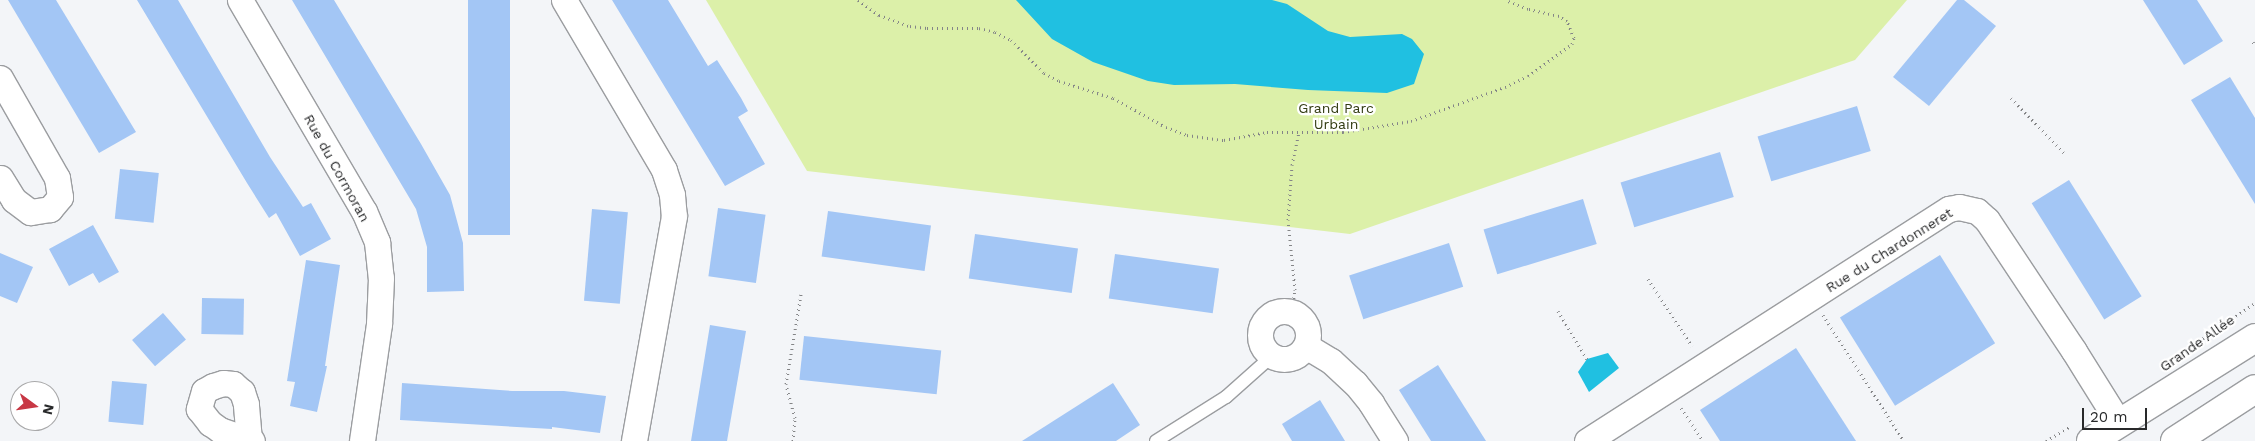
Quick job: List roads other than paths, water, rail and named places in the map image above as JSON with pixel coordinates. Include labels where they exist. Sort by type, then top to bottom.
[{"type":"main road","name":"Grande Allée","points":[[2081,434],[2119,423],[2255,338]]},
{"type":"main road","points":[[2175,441],[2255,389]]},
{"type":"street","name":"Rue du Cormoran","points":[[240,0],[364,211],[376,242],[381,278],[379,324],[362,441]]},
{"type":"street","points":[[564,0],[664,170],[672,195],[674,216],[634,441]]},
{"type":"street","points":[[0,78],[57,178],[60,197],[50,209],[30,212],[14,200],[0,178]]},
{"type":"street","name":"Rue du Chardonneret","points":[[1587,441],[1949,209],[1959,207],[1971,208],[1987,220],[2074,351],[2119,423]]},
{"type":"street","points":[[1279,312],[1292,312],[1306,325],[1308,338],[1306,346],[1297,356],[1291,358],[1278,359],[1272,356],[1267,352],[1261,341],[1260,335],[1264,323],[1279,312]]},
{"type":"street","points":[[1306,346],[1330,362],[1355,383],[1371,403],[1395,441]]},
{"type":"lane","points":[[1156,441],[1226,397],[1272,356]]},
{"type":"water","points":[[1016,0],[1272,0],[1287,4],[1328,31],[1350,37],[1402,34],[1412,39],[1424,54],[1414,84],[1387,93],[1308,90],[1235,84],[1174,85],[1148,81],[1093,62],[1052,39]]},
{"type":"water","points":[[1608,353],[1619,368],[1589,392],[1578,372],[1587,359]]},
{"type":"park label","name":"Grand Parc Urbain","points":[[1336,116]]}]
